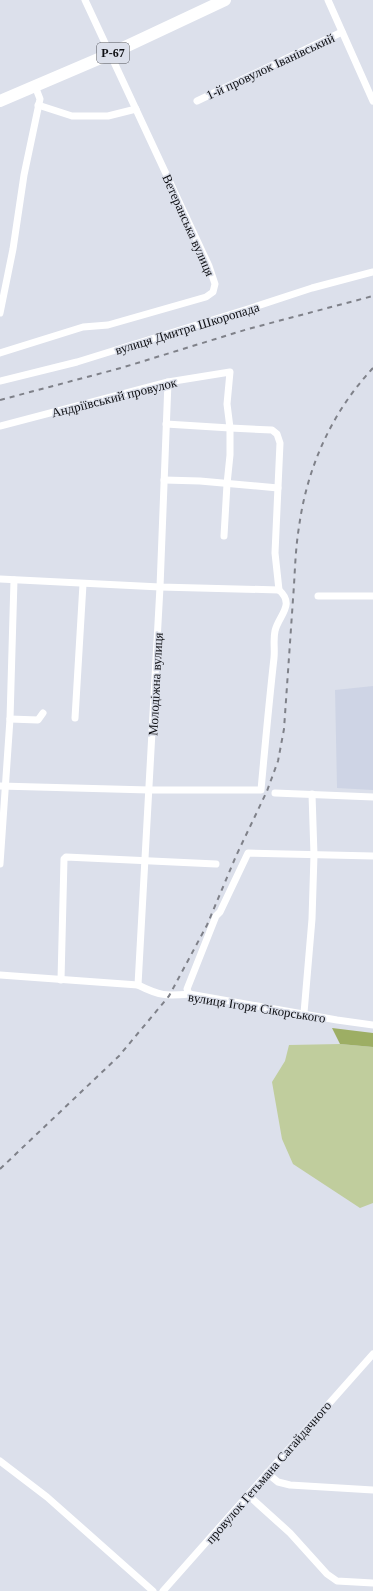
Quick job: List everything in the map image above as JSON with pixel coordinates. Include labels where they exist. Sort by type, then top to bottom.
[{"type":"main road","name":"Р-67","points":[[0,101],[110,54],[225,0]]},
{"type":"street","name":"Ветеранська вулиця","points":[[0,353],[83,327],[108,325],[206,297],[213,292],[215,284],[210,266],[85,0]]},
{"type":"street","points":[[328,0],[373,101]]},
{"type":"street","name":"1-й провулок Іванівський","points":[[197,101],[342,32]]},
{"type":"street","points":[[0,313],[13,249],[24,175],[40,99],[35,86]]},
{"type":"street","points":[[38,105],[72,116],[108,116],[136,109]]},
{"type":"street","name":"вулиця Дмитра Шкоропада","points":[[0,381],[77,362],[312,288],[373,272]]},
{"type":"street","name":"Андріївський провулок","points":[[0,426],[168,382],[230,372],[227,404],[230,428]]},
{"type":"street","name":"Молодіжна вулиця","points":[[138,986],[160,587],[168,382]]},
{"type":"street","points":[[166,424],[272,430],[277,434],[280,443],[275,553],[279,590]]},
{"type":"street","points":[[224,536],[226,484],[230,455],[230,428]]},
{"type":"street","points":[[164,480],[278,488]]},
{"type":"street","points":[[0,579],[83,584],[279,590],[284,594],[286,602],[283,615],[275,630],[275,648],[266,724],[261,790],[149,790],[2,786]]},
{"type":"street","points":[[0,864],[2,786],[10,719],[14,580]]},
{"type":"street","points":[[75,718],[83,584]]},
{"type":"street","points":[[318,596],[373,596]]},
{"type":"street","points":[[10,719],[40,722],[43,713]]},
{"type":"street","points":[[275,793],[373,797]]},
{"type":"street","points":[[304,1013],[312,918],[314,855],[312,794]]},
{"type":"street","points":[[189,994],[188,989],[216,916],[220,912],[248,853],[373,856]]},
{"type":"street","points":[[61,980],[64,859],[66,857],[216,864]]},
{"type":"street","name":"вулиця Ігоря Сікорського","points":[[0,975],[138,986],[152,992],[169,996],[189,994],[373,1025]]},
{"type":"street","name":"провулок Гетьмана Сагайдачного","points":[[163,1591],[373,1354]]},
{"type":"street","points":[[0,1461],[47,1497],[153,1591]]},
{"type":"street","points":[[267,1472],[278,1482],[290,1485],[373,1490]]},
{"type":"street","points":[[248,1495],[290,1533],[322,1568],[337,1581],[373,1583]]},
{"type":"shaded area","points":[[373,686],[373,790],[337,788],[335,690]]},
{"type":"green space","points":[[332,1028],[373,1033],[373,1047],[340,1044]]},
{"type":"green space","points":[[340,1044],[373,1047],[373,1203],[360,1208],[293,1164],[282,1139],[272,1082],[285,1061],[289,1045]]},
{"type":"railway","points":[[0,400],[121,368],[248,329],[373,296]]},
{"type":"railway","points":[[0,1169],[119,1056],[169,996],[207,925],[236,856],[267,791],[278,761],[284,729],[297,545],[308,483],[315,462],[334,422],[345,403],[373,368]]}]
